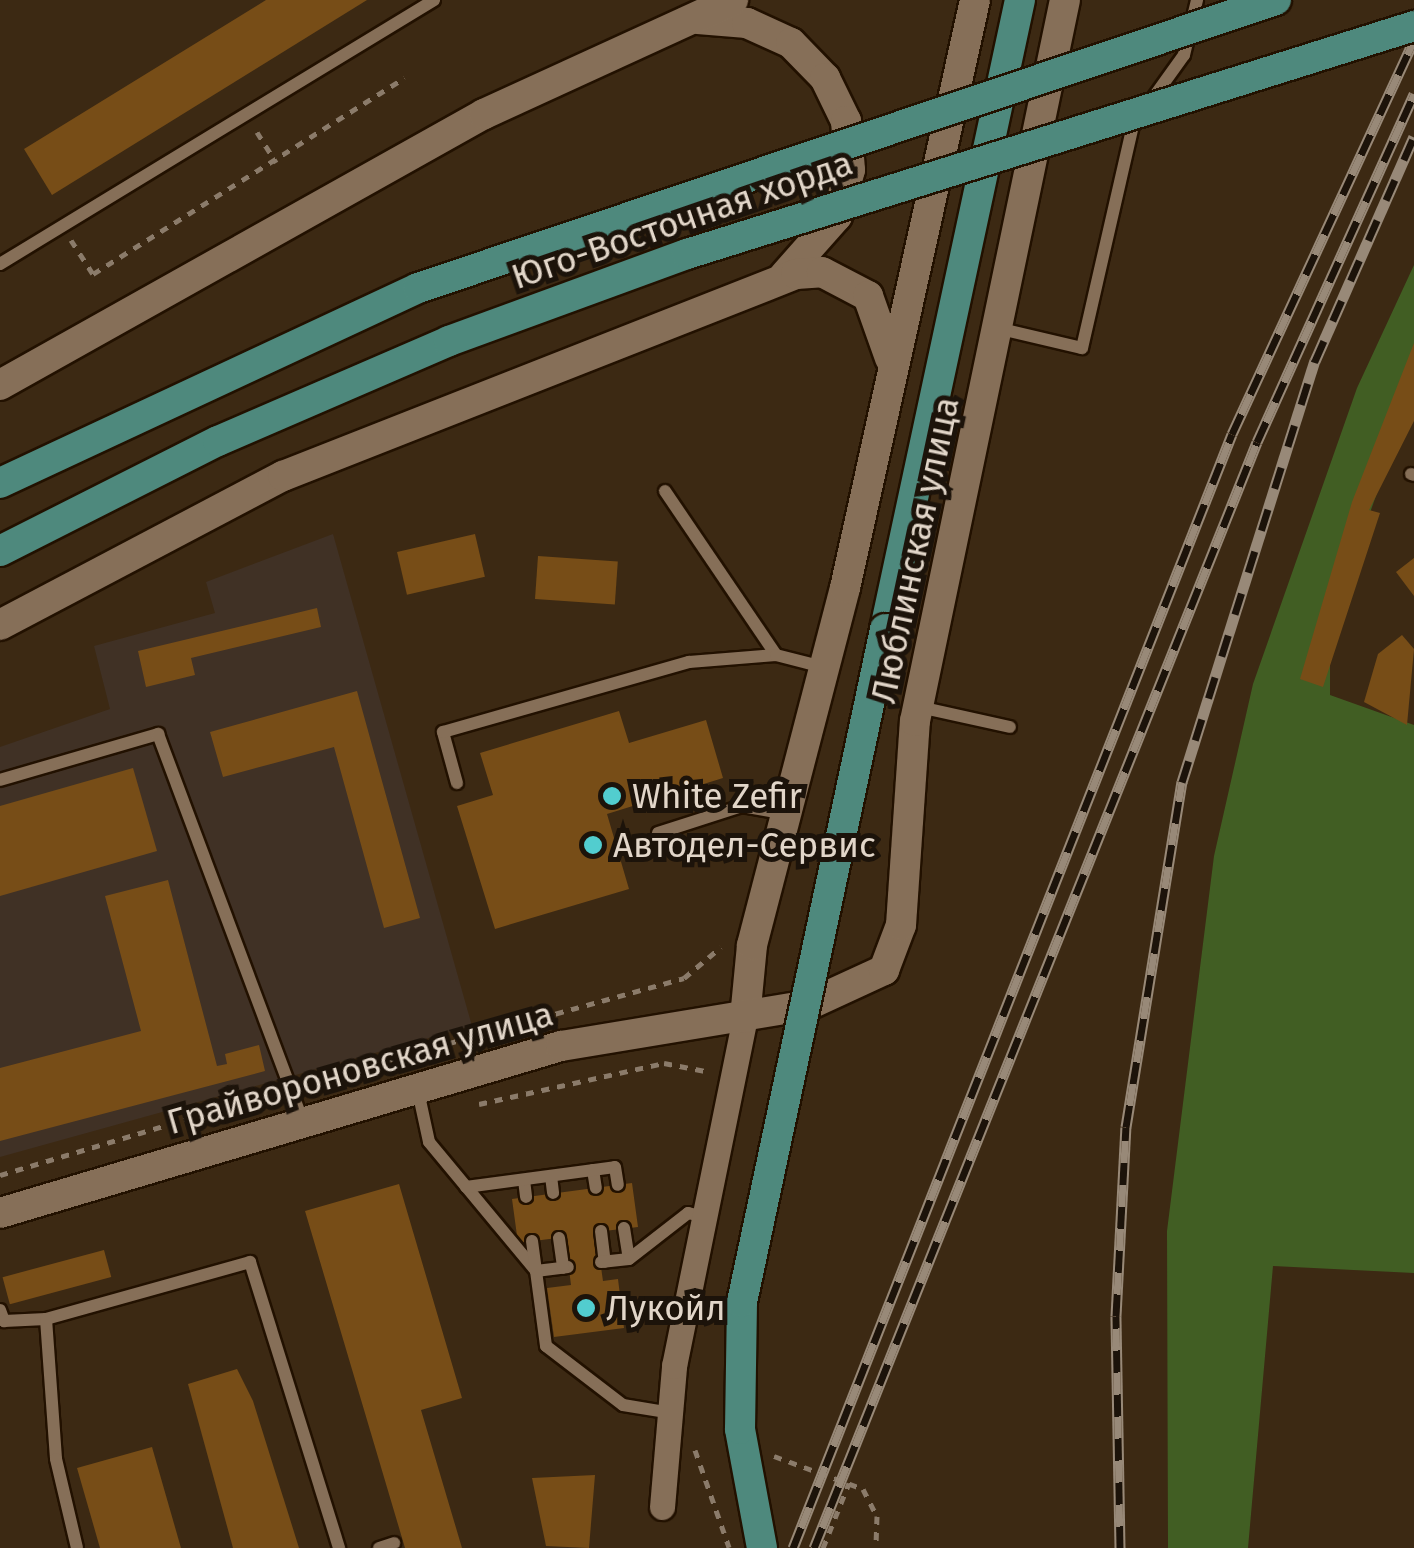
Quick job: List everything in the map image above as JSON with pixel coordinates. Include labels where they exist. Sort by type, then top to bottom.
[{"type":"main road","points":[[0,385],[484,114],[664,27],[734,0]]},
{"type":"main road","name":"Люблинская улица","points":[[975,0],[845,588],[790,814],[752,944],[745,1018],[843,995],[894,956],[918,706],[1001,330],[1065,0]]},
{"type":"main road","points":[[762,1548],[740,1430],[742,1302],[1020,0]]},
{"type":"main road","name":"Юго-Восточная хорда","points":[[0,483],[418,288],[1276,0]]},
{"type":"main road","points":[[664,27],[724,19],[770,32],[810,59],[838,99],[850,145],[846,194],[825,237],[774,284]]},
{"type":"main road","name":"Юго-Восточная хорда","points":[[0,551],[218,442],[449,342],[686,254],[1414,26]]},
{"type":"main road","points":[[0,625],[283,476],[774,284],[822,272],[868,296],[883,319],[890,382]]},
{"type":"main road","name":"Грайвороновская улица","points":[[0,1213],[304,1123],[420,1103],[664,1022],[745,1018]]},
{"type":"street","name":"Люблинская улица","points":[[662,1508],[674,1419],[674,1366],[745,1018]]},
{"type":"lane","points":[[0,264],[434,0]]},
{"type":"lane","points":[[1001,330],[1082,348],[1133,126],[1184,55],[1197,0]]},
{"type":"lane","points":[[665,491],[776,655]]},
{"type":"lane","points":[[457,782],[443,732],[689,662],[776,655],[826,668]]},
{"type":"lane","points":[[918,706],[1010,727]]},
{"type":"lane","points":[[0,780],[158,734],[294,1087],[304,1123]]},
{"type":"lane","points":[[658,833],[742,806],[790,814]]},
{"type":"lane","points":[[420,1103],[429,1142],[536,1271]]},
{"type":"lane","points":[[466,1187],[616,1168],[618,1184]]},
{"type":"lane","points":[[593,1170],[596,1188]]},
{"type":"lane","points":[[551,1176],[553,1193]]},
{"type":"lane","points":[[524,1180],[526,1197]]},
{"type":"lane","points":[[601,1231],[603,1262],[629,1259],[688,1213],[705,1217]]},
{"type":"lane","points":[[624,1228],[629,1259]]},
{"type":"lane","points":[[536,1271],[566,1267],[559,1238]]},
{"type":"lane","points":[[532,1241],[546,1346],[624,1405],[674,1419]]},
{"type":"lane","points":[[0,1310],[4,1321],[46,1319],[250,1262],[339,1548]]},
{"type":"lane","points":[[46,1319],[56,1459],[78,1548]]},
{"type":"lane","points":[[379,1548],[394,1544]]},
{"type":"path","points":[[61,226],[93,274],[276,164],[404,78]]},
{"type":"path","points":[[245,112],[276,164]]},
{"type":"path","points":[[0,1175],[294,1087],[684,978],[726,939]]},
{"type":"path","points":[[420,1103],[664,1063],[696,1063],[710,1088]]},
{"type":"path","points":[[674,1419],[700,1456],[730,1548]]},
{"type":"path","points":[[822,1472],[849,1483],[876,1516],[876,1548]]},
{"type":"path","points":[[824,1548],[849,1483]]},
{"type":"shaded area","points":[[333,534],[472,1026],[0,1157],[0,747],[110,709],[94,646],[215,613],[206,582]]},
{"type":"green space","points":[[1414,265],[1414,389],[1330,625],[1330,695],[1414,725],[1414,1273],[1273,1266],[1248,1548],[1168,1548],[1167,1231],[1214,856],[1253,684],[1357,388]]},
{"type":"building","points":[[266,0],[367,0],[52,195],[24,149]]},
{"type":"building","points":[[1414,343],[1414,421],[1369,510],[1380,513],[1323,687],[1300,679],[1352,502]]},
{"type":"building","points":[[475,534],[485,577],[407,595],[397,552]]},
{"type":"building","points":[[538,556],[618,562],[615,604],[535,599]]},
{"type":"building","points":[[1414,558],[1414,596],[1396,572]]},
{"type":"building","points":[[317,608],[321,627],[191,658],[195,675],[146,687],[138,651]]},
{"type":"building","points":[[1402,635],[1414,649],[1407,725],[1364,702],[1378,654]]},
{"type":"building","points":[[357,691],[420,918],[384,928],[334,747],[223,777],[210,732]]},
{"type":"building","points":[[619,711],[629,743],[706,720],[723,778],[607,814],[629,889],[495,929],[457,806],[493,795],[480,753]]},
{"type":"building","points":[[133,768],[157,851],[0,896],[0,806]]},
{"type":"building","points":[[168,880],[217,1066],[227,1064],[225,1054],[259,1045],[265,1071],[0,1141],[0,1068],[141,1031],[105,896]]},
{"type":"building","points":[[632,1183],[638,1227],[596,1232],[603,1281],[618,1279],[624,1328],[554,1337],[547,1288],[571,1285],[565,1237],[518,1243],[512,1199]]},
{"type":"building","points":[[399,1184],[462,1398],[421,1410],[462,1548],[405,1548],[305,1211]]},
{"type":"building","points":[[104,1250],[111,1277],[10,1304],[3,1277]]},
{"type":"building","points":[[237,1369],[253,1401],[299,1548],[233,1548],[188,1384]]},
{"type":"building","points":[[152,1447],[181,1548],[100,1548],[77,1468]]},
{"type":"building","points":[[595,1475],[589,1548],[546,1546],[532,1478]]},
{"type":"railway","points":[[793,1548],[1232,434],[1414,41]]},
{"type":"railway","points":[[814,1548],[1257,442],[1414,94]]},
{"type":"railway","points":[[1120,1548],[1116,1316],[1126,1127],[1182,782],[1315,361],[1414,137]]},
{"type":"place","name":"White Zefir","points":[[612,796]]},
{"type":"place","name":"Автодел-Сервис","points":[[593,845]]},
{"type":"place","name":"Лукойл","points":[[586,1308]]}]
